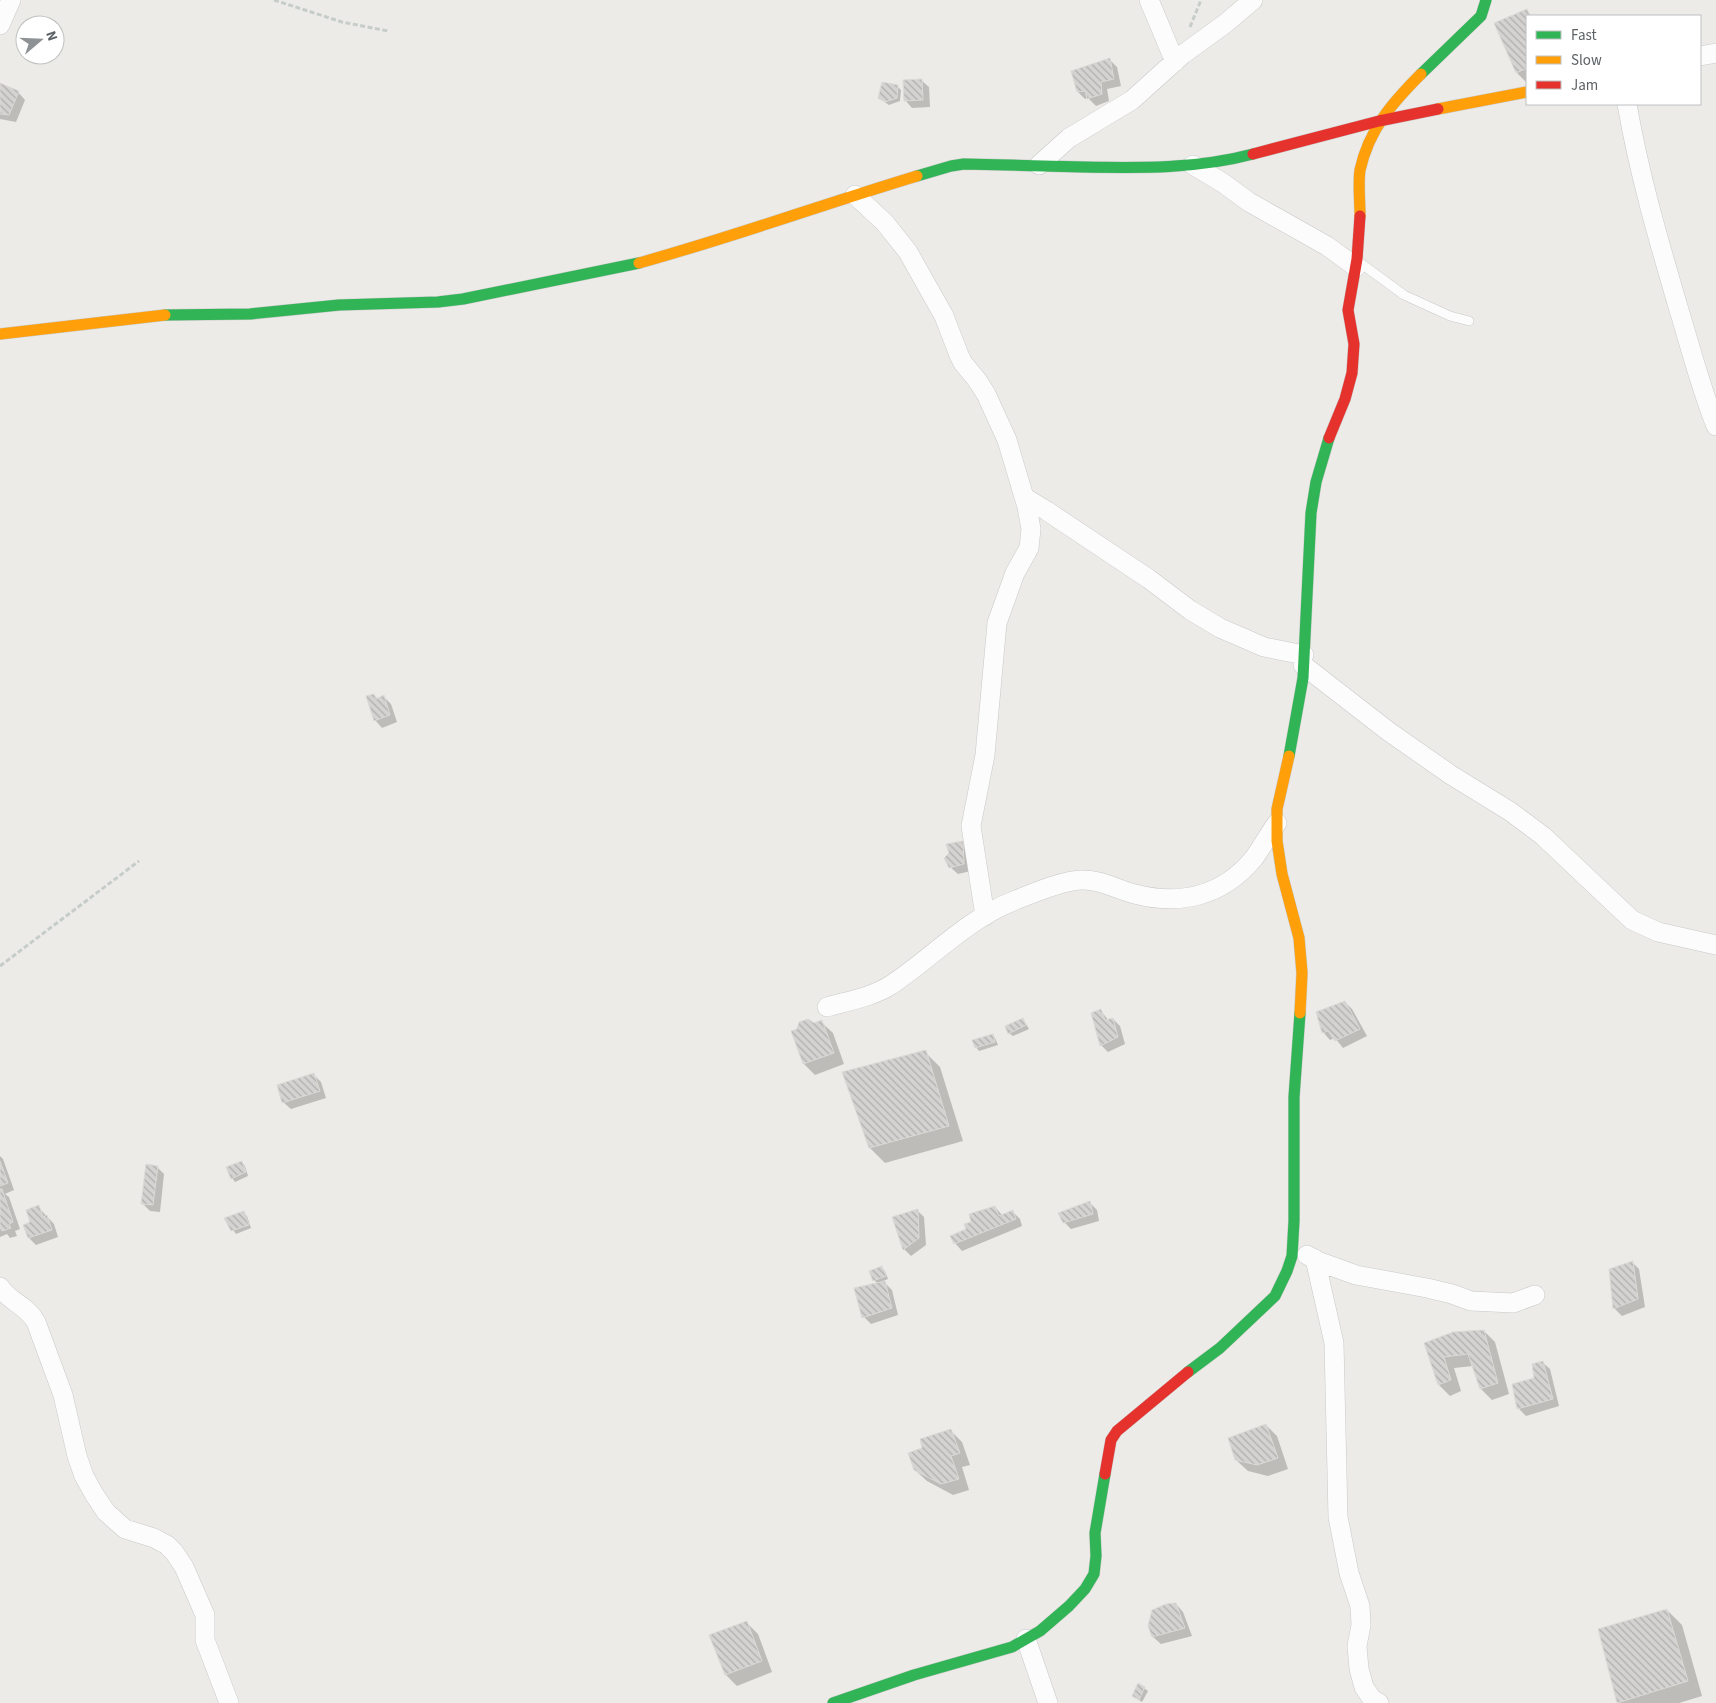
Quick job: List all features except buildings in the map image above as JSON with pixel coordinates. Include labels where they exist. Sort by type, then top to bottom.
[{"type":"street","points":[[0,25],[11,0]]},
{"type":"street","points":[[1149,0],[1175,62]]},
{"type":"street","points":[[1039,165],[1069,138],[1132,100],[1175,62],[1253,0]]},
{"type":"street","points":[[833,1703],[914,1675],[1012,1647],[1040,1631],[1069,1606],[1085,1589],[1094,1574],[1098,1513],[1104,1488],[1111,1440],[1114,1435],[1183,1375],[1220,1348],[1275,1296],[1287,1271],[1293,1248],[1294,1097],[1300,1030],[1302,973],[1299,938],[1282,874],[1277,841],[1277,809],[1294,737],[1304,660],[1311,513],[1316,482],[1332,428],[1345,399],[1352,373],[1354,344],[1348,310],[1356,264],[1360,224],[1360,171],[1367,148],[1379,121],[1404,92],[1482,16],[1486,0]]},
{"type":"street","points":[[1701,56],[1716,53]]},
{"type":"street","points":[[0,334],[177,314],[250,314],[339,305],[438,302],[463,299],[626,267],[711,243],[855,195],[951,166],[964,164],[1127,168],[1225,162],[1379,121],[1526,92]]},
{"type":"street","points":[[1626,105],[1643,180],[1668,273],[1700,381],[1716,426]]},
{"type":"street","points":[[1193,165],[1223,183],[1249,202],[1356,264]]},
{"type":"street","points":[[855,195],[885,223],[902,245],[938,304],[963,363],[986,394],[1007,440],[1031,528],[1029,548],[1015,574],[997,623],[985,755],[971,826],[985,916]]},
{"type":"street","points":[[1024,497],[1048,510],[1149,579],[1190,610],[1220,628],[1264,647],[1304,660],[1388,731],[1450,775],[1511,812],[1543,836],[1632,920],[1658,932],[1716,945]]},
{"type":"street","points":[[827,1007],[866,996],[890,986],[985,916],[1014,900],[1067,882],[1092,880],[1135,894],[1170,900],[1190,898],[1223,884],[1241,871],[1254,858],[1277,823]]},
{"type":"street","points":[[1293,1248],[1356,1275],[1427,1288],[1471,1301],[1513,1303],[1535,1295]]},
{"type":"street","points":[[1315,1259],[1334,1343],[1338,1516],[1348,1573],[1360,1606],[1361,1625],[1357,1646],[1359,1669],[1364,1687],[1372,1699],[1379,1703]]},
{"type":"street","points":[[0,1287],[9,1297],[30,1311],[36,1322],[64,1395],[77,1456],[84,1476],[94,1494],[106,1512],[125,1529],[154,1538],[167,1545],[184,1567],[205,1614],[205,1640],[229,1703]]},
{"type":"street","points":[[1026,1639],[1048,1703]]},
{"type":"lane","points":[[1356,264],[1404,295],[1450,316],[1469,321]]},
{"type":"path","points":[[274,0],[342,22],[388,31]]},
{"type":"path","points":[[0,966],[139,860]]},
{"type":"traffic: fast","points":[[1421,74],[1481,16],[1486,0]]},
{"type":"traffic: fast","points":[[917,176],[964,164],[1169,167],[1232,159],[1253,154]]},
{"type":"traffic: fast","points":[[165,315],[250,314],[339,305],[438,302],[463,299],[639,263]]},
{"type":"traffic: fast","points":[[1289,756],[1303,678],[1311,513],[1316,482],[1329,438]]},
{"type":"traffic: fast","points":[[1188,1372],[1220,1348],[1275,1296],[1292,1256],[1294,1221],[1294,1097],[1300,1013]]},
{"type":"traffic: fast","points":[[833,1703],[914,1675],[1012,1647],[1040,1631],[1069,1606],[1085,1589],[1094,1574],[1096,1556],[1095,1533],[1105,1474]]},
{"type":"traffic: slow","points":[[1360,216],[1360,170],[1369,142],[1383,117],[1421,74]]},
{"type":"traffic: slow","points":[[1438,109],[1526,92]]},
{"type":"traffic: slow","points":[[639,263],[917,176]]},
{"type":"traffic: slow","points":[[0,334],[165,315]]},
{"type":"traffic: slow","points":[[1289,756],[1277,809],[1277,841],[1282,874],[1299,938],[1302,973],[1300,1013]]},
{"type":"traffic: jam","points":[[1253,154],[1379,121],[1438,109]]},
{"type":"traffic: jam","points":[[1329,438],[1345,399],[1352,373],[1354,344],[1348,310],[1357,259],[1360,216]]},
{"type":"traffic: jam","points":[[1105,1474],[1111,1440],[1117,1431],[1188,1372]]}]
